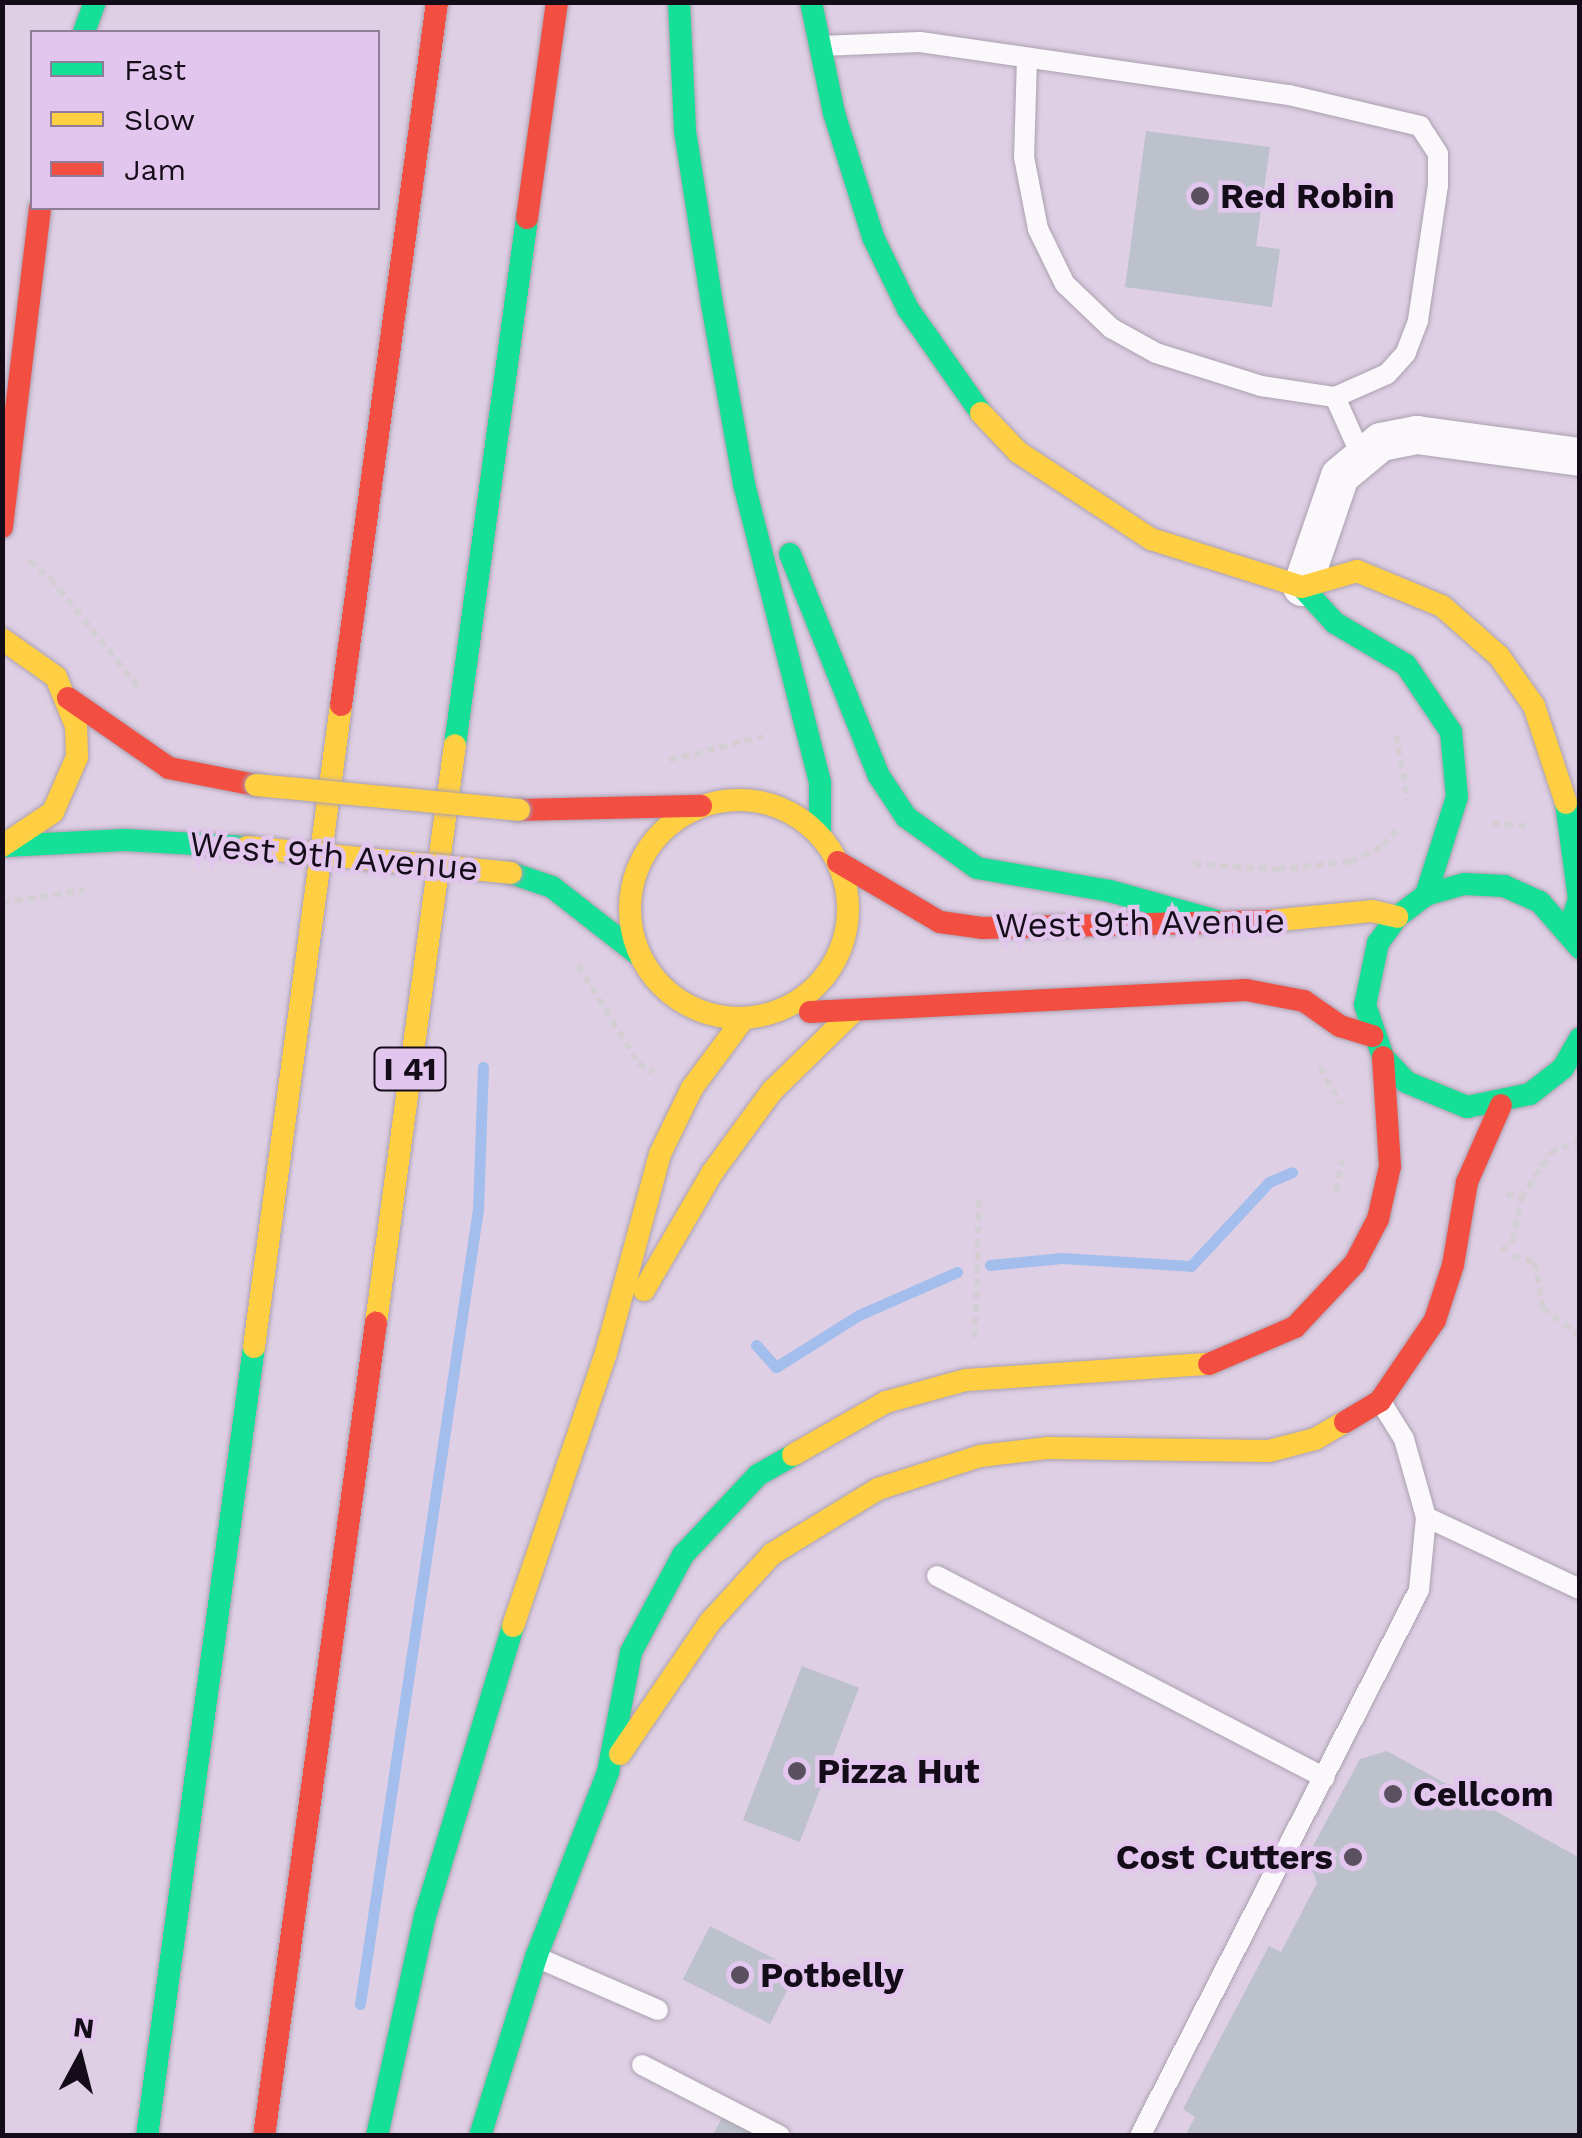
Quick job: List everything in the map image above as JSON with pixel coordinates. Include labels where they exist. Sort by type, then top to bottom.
[{"type":"main road","points":[[85,30],[96,2]]},
{"type":"main road","points":[[147,2136],[437,2]]},
{"type":"main road","name":"I 41","points":[[264,2136],[557,2]]},
{"type":"main road","points":[[679,2],[684,131],[744,484],[820,783],[820,836]]},
{"type":"main road","points":[[810,2],[873,237],[908,309],[980,412],[1018,452],[1120,524],[1184,552],[1302,587],[1357,572],[1442,606],[1499,656],[1534,706],[1564,786],[1579,899],[1574,939]]},
{"type":"main road","points":[[8,245],[30,207]]},
{"type":"main road","points":[[2,527],[33,210]]},
{"type":"main road","points":[[732,402],[879,776],[906,817],[977,868],[1110,891],[1221,922]]},
{"type":"main road","points":[[1302,587],[1334,624],[1406,666],[1451,732],[1457,756],[1454,813],[1426,895]]},
{"type":"main road","points":[[2,640],[40,660],[68,698],[77,742],[69,786],[31,832],[3,846]]},
{"type":"main road","name":"West 9th Avenue","points":[[68,698],[170,768],[256,785],[520,810],[702,806]]},
{"type":"main road","points":[[766,803],[820,836],[838,862],[847,914],[833,965],[810,992],[779,1011],[744,1018],[712,1015],[682,1003],[640,955],[630,926],[638,866],[675,819],[702,806],[766,803]]},
{"type":"main road","name":"West 9th Avenue","points":[[3,846],[125,840],[247,847],[511,873],[552,887],[640,955]]},
{"type":"main road","name":"West 9th Avenue","points":[[838,862],[940,922],[1039,928],[1221,922],[1372,910],[1397,917]]},
{"type":"main road","points":[[480,2136],[536,1957],[608,1772],[630,1652],[654,1599],[718,1514],[758,1474],[844,1421],[927,1387],[984,1378],[1196,1368],[1256,1350],[1295,1327],[1355,1264],[1378,1219],[1391,1138],[1367,973],[1397,917],[1426,895],[1464,884],[1504,886],[1540,902],[1574,939]]},
{"type":"main road","name":"West 9th Avenue","points":[[779,1011],[854,1011],[1246,990],[1304,1001],[1378,1046],[1435,1099],[1468,1107],[1501,1104]]},
{"type":"main road","points":[[606,1353],[752,1118],[788,1072],[854,1011]]},
{"type":"main road","points":[[377,2136],[424,1916],[502,1659],[606,1353],[660,1154],[692,1088],[744,1018]]},
{"type":"main road","points":[[608,1772],[710,1622],[747,1581],[809,1528],[878,1489],[980,1456],[1047,1448],[1269,1451],[1315,1438],[1380,1400],[1435,1320],[1454,1265],[1467,1182],[1501,1104],[1530,1094],[1563,1068],[1580,1039]]},
{"type":"main road","points":[[1530,1094],[1568,1096]]},
{"type":"street","points":[[1302,587],[1340,476],[1360,454],[1417,435],[1580,457]]},
{"type":"lane","points":[[819,46],[920,42],[1288,95],[1420,126],[1438,154],[1438,186],[1418,321],[1406,353],[1387,374],[1335,397],[1260,386],[1156,354],[1111,328],[1065,284],[1038,229],[1024,157],[1027,58]]},
{"type":"lane","points":[[1335,397],[1360,454]]},
{"type":"lane","points":[[1140,2136],[1419,1590],[1426,1517],[1404,1440],[1380,1400]]},
{"type":"lane","points":[[1426,1517],[1580,1589]]},
{"type":"lane","points":[[937,1576],[1326,1778]]},
{"type":"lane","points":[[536,1957],[658,2010]]},
{"type":"lane","points":[[642,2064],[780,2136]]},
{"type":"path","points":[[16,559],[28,560],[52,578],[149,702]]},
{"type":"path","points":[[664,761],[804,725]]},
{"type":"path","points":[[1175,863],[1277,869],[1350,862],[1383,846],[1409,804],[1428,808]]},
{"type":"path","points":[[1476,819],[1511,828],[1547,824]]},
{"type":"path","points":[[570,952],[638,1063],[662,1080]]},
{"type":"path","points":[[1312,1059],[1343,1114]]},
{"type":"path","points":[[1513,1241],[1522,1199],[1550,1153],[1580,1141]]},
{"type":"path","points":[[1344,1149],[1342,1160],[1358,1162]]},
{"type":"path","points":[[1495,1191],[1522,1199]]},
{"type":"path","points":[[979,1195],[975,1341],[984,1378]]},
{"type":"path","points":[[1513,1256],[1535,1262],[1542,1308],[1580,1336]]},
{"type":"building","name":"Red Robin","points":[[1146,131],[1270,147],[1256,246],[1280,249],[1272,307],[1125,287]]},
{"type":"building","name":"Pizza Hut","points":[[802,1666],[859,1688],[800,1842],[743,1820]]},
{"type":"building","points":[[1387,1751],[1580,1858],[1580,2136],[1185,2136],[1195,2117],[1183,2109],[1269,1946],[1281,1952],[1317,1883],[1307,1857],[1360,1759]]},
{"type":"building","name":"Potbelly","points":[[710,1926],[797,1970],[770,2024],[683,1979]]},
{"type":"building","points":[[723,2116],[761,2136],[712,2136]]},
{"type":"waterway","points":[[360,2004],[478,1209],[483,1067]]},
{"type":"waterway","points":[[990,1265],[1062,1258],[1191,1266],[1269,1182],[1292,1172]]},
{"type":"waterway","points":[[756,1345],[776,1367],[859,1315],[957,1272]]},
{"type":"traffic: fast","points":[[85,30],[95,2]]},
{"type":"traffic: fast","points":[[679,2],[685,131],[712,304],[744,484],[820,783],[820,836]]},
{"type":"traffic: fast","points":[[811,2],[834,113],[873,237],[908,309],[981,413]]},
{"type":"traffic: fast","points":[[455,745],[527,218]]},
{"type":"traffic: fast","points":[[790,554],[879,776],[906,817],[977,868],[1110,891],[1221,922]]},
{"type":"traffic: fast","points":[[1302,587],[1335,623],[1406,665],[1451,732],[1457,797],[1426,895]]},
{"type":"traffic: fast","points":[[1566,803],[1579,899],[1569,930]]},
{"type":"traffic: fast","points":[[4,846],[125,840],[247,847]]},
{"type":"traffic: fast","points":[[511,873],[552,887],[639,955]]},
{"type":"traffic: fast","points":[[1580,948],[1540,902],[1504,886],[1464,884],[1426,895],[1397,917],[1378,943],[1365,1005],[1383,1057],[1406,1082],[1467,1107],[1530,1094],[1563,1068],[1580,1039]]},
{"type":"traffic: fast","points":[[147,2136],[254,1347]]},
{"type":"traffic: fast","points":[[480,2136],[536,1957],[608,1772],[631,1652],[683,1555],[758,1475],[793,1455]]},
{"type":"traffic: fast","points":[[377,2136],[425,1916],[513,1626]]},
{"type":"traffic: slow","points":[[981,413],[1018,452],[1151,539],[1302,587],[1357,571],[1442,606],[1499,656],[1534,706],[1566,803]]},
{"type":"traffic: slow","points":[[2,639],[56,677],[76,726],[77,757],[53,812],[2,846]]},
{"type":"traffic: slow","points":[[254,1347],[341,705]]},
{"type":"traffic: slow","points":[[376,1323],[455,745]]},
{"type":"traffic: slow","points":[[256,785],[519,810]]},
{"type":"traffic: slow","points":[[739,800],[781,808],[816,832],[840,867],[848,909],[840,951],[816,986],[781,1010],[739,1018],[697,1010],[662,986],[638,951],[630,909],[638,867],[662,832],[697,808],[739,800]]},
{"type":"traffic: slow","points":[[247,847],[511,873]]},
{"type":"traffic: slow","points":[[1269,921],[1372,911],[1397,917]]},
{"type":"traffic: slow","points":[[644,1290],[712,1173],[772,1091],[854,1011]]},
{"type":"traffic: slow","points":[[513,1626],[606,1353],[660,1154],[692,1088],[744,1018]]},
{"type":"traffic: slow","points":[[793,1455],[886,1402],[966,1380],[1209,1364]]},
{"type":"traffic: slow","points":[[620,1754],[710,1622],[772,1554],[878,1489],[980,1456],[1047,1448],[1269,1451],[1315,1439],[1345,1422]]},
{"type":"traffic: jam","points":[[341,705],[437,2]]},
{"type":"traffic: jam","points":[[527,218],[557,2]]},
{"type":"traffic: jam","points":[[2,527],[40,210]]},
{"type":"traffic: jam","points":[[68,698],[169,768],[256,785]]},
{"type":"traffic: jam","points":[[519,810],[701,806]]},
{"type":"traffic: jam","points":[[838,862],[940,922],[982,928],[1269,921]]},
{"type":"traffic: jam","points":[[810,1012],[1246,990],[1304,1001],[1340,1026],[1372,1036]]},
{"type":"traffic: jam","points":[[1209,1364],[1295,1327],[1355,1263],[1378,1219],[1390,1166],[1383,1057]]},
{"type":"traffic: jam","points":[[1345,1422],[1380,1401],[1435,1320],[1453,1265],[1467,1182],[1501,1105]]},
{"type":"traffic: jam","points":[[264,2136],[376,1323]]},
{"type":"place","name":"Red Robin","points":[[1200,196]]},
{"type":"place","name":"Pizza Hut","points":[[797,1771]]},
{"type":"place","name":"Cellcom","points":[[1393,1794]]},
{"type":"place","name":"Cost Cutters","points":[[1353,1857]]},
{"type":"place","name":"Potbelly","points":[[740,1975]]}]
